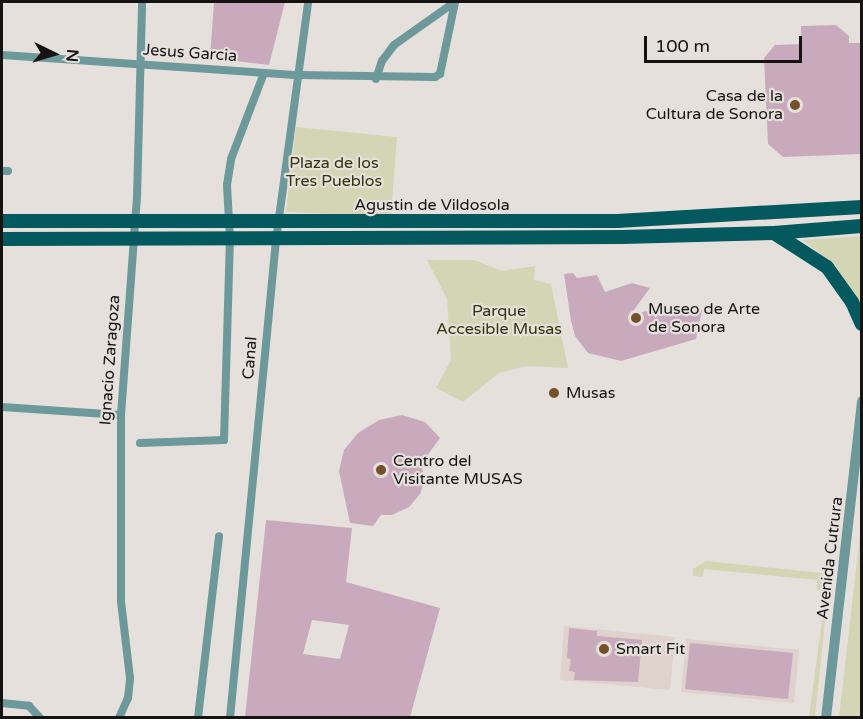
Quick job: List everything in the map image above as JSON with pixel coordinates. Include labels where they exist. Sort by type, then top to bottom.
[{"type":"main road","name":"Agustin de Vildosola","points":[[2,221],[228,223],[617,221],[861,207]]},
{"type":"main road","name":"Agustin de Vildosola","points":[[2,239],[276,240],[774,233],[861,226]]},
{"type":"main road","points":[[774,233],[827,267],[852,302],[861,324]]},
{"type":"street","name":"Ignacio Zaragoza","points":[[119,717],[128,698],[130,678],[121,601],[121,415],[134,222],[142,2]]},
{"type":"street","name":"Canal","points":[[230,717],[276,240],[308,2]]},
{"type":"street","name":"Jesus Garcia","points":[[2,55],[376,79],[440,76],[453,3]]},
{"type":"street","points":[[376,79],[389,50],[453,3]]},
{"type":"street","points":[[140,443],[224,440],[230,239],[226,185],[231,159],[264,73]]},
{"type":"street","name":"Avenida Cutrura","points":[[826,717],[860,445],[861,401]]},
{"type":"street","points":[[2,406],[121,415]]},
{"type":"street","points":[[198,717],[219,536]]},
{"type":"street","points":[[2,703],[29,706],[40,717]]},
{"type":"shaded area","points":[[564,626],[675,637],[670,690],[560,680]]},
{"type":"shaded area","points":[[686,639],[799,650],[794,703],[681,692]]},
{"type":"green space","name":"Plaza de los Tres Pueblos","points":[[296,127],[397,137],[391,216],[286,212]]},
{"type":"green space","points":[[862,236],[861,304],[835,265],[802,240]]},
{"type":"green space","name":"Parque Accesible Musas","points":[[427,260],[474,260],[502,271],[535,266],[534,280],[551,284],[568,368],[526,366],[499,373],[463,402],[436,388],[451,360],[447,299]]},
{"type":"green space","points":[[861,526],[861,717],[839,717]]},
{"type":"green space","points":[[706,561],[830,574],[815,717],[809,717],[826,591],[817,590],[817,580],[704,569],[703,577],[693,576],[693,569]]},
{"type":"building","points":[[214,2],[285,2],[269,65],[210,58]]},
{"type":"building","points":[[836,25],[849,36],[849,43],[861,43],[861,154],[783,157],[768,144],[764,58],[775,45],[801,44],[801,26]]},
{"type":"building","name":"Museo de Arte de Sonora","points":[[573,273],[577,278],[597,275],[605,292],[632,283],[650,288],[631,314],[675,306],[702,310],[696,339],[621,361],[588,353],[575,336],[571,321],[564,274]]},
{"type":"building","name":"Centro del Visitante MUSAS","points":[[402,415],[425,422],[440,438],[421,464],[425,479],[420,494],[409,507],[392,515],[381,515],[373,526],[350,523],[339,471],[344,450],[358,433],[379,420]]},
{"type":"building","points":[[266,520],[352,528],[346,582],[440,608],[410,717],[245,717]],"holes":[[[312,620],[349,625],[340,659],[303,654]]]},
{"type":"building","name":"Smart Fit","points":[[569,628],[597,631],[597,636],[642,640],[638,682],[574,680],[575,672],[569,671],[571,659],[567,658]]},
{"type":"building","points":[[690,643],[793,653],[788,699],[685,689]]},
{"type":"place","name":"Casa de la Cultura de Sonora","points":[[795,105]]},
{"type":"place","name":"Museo de Arte de Sonora","points":[[636,318]]},
{"type":"place","name":"Musas","points":[[554,393]]},
{"type":"place","name":"Centro del Visitante MUSAS","points":[[381,470]]},
{"type":"place","name":"Smart Fit","points":[[604,649]]}]
